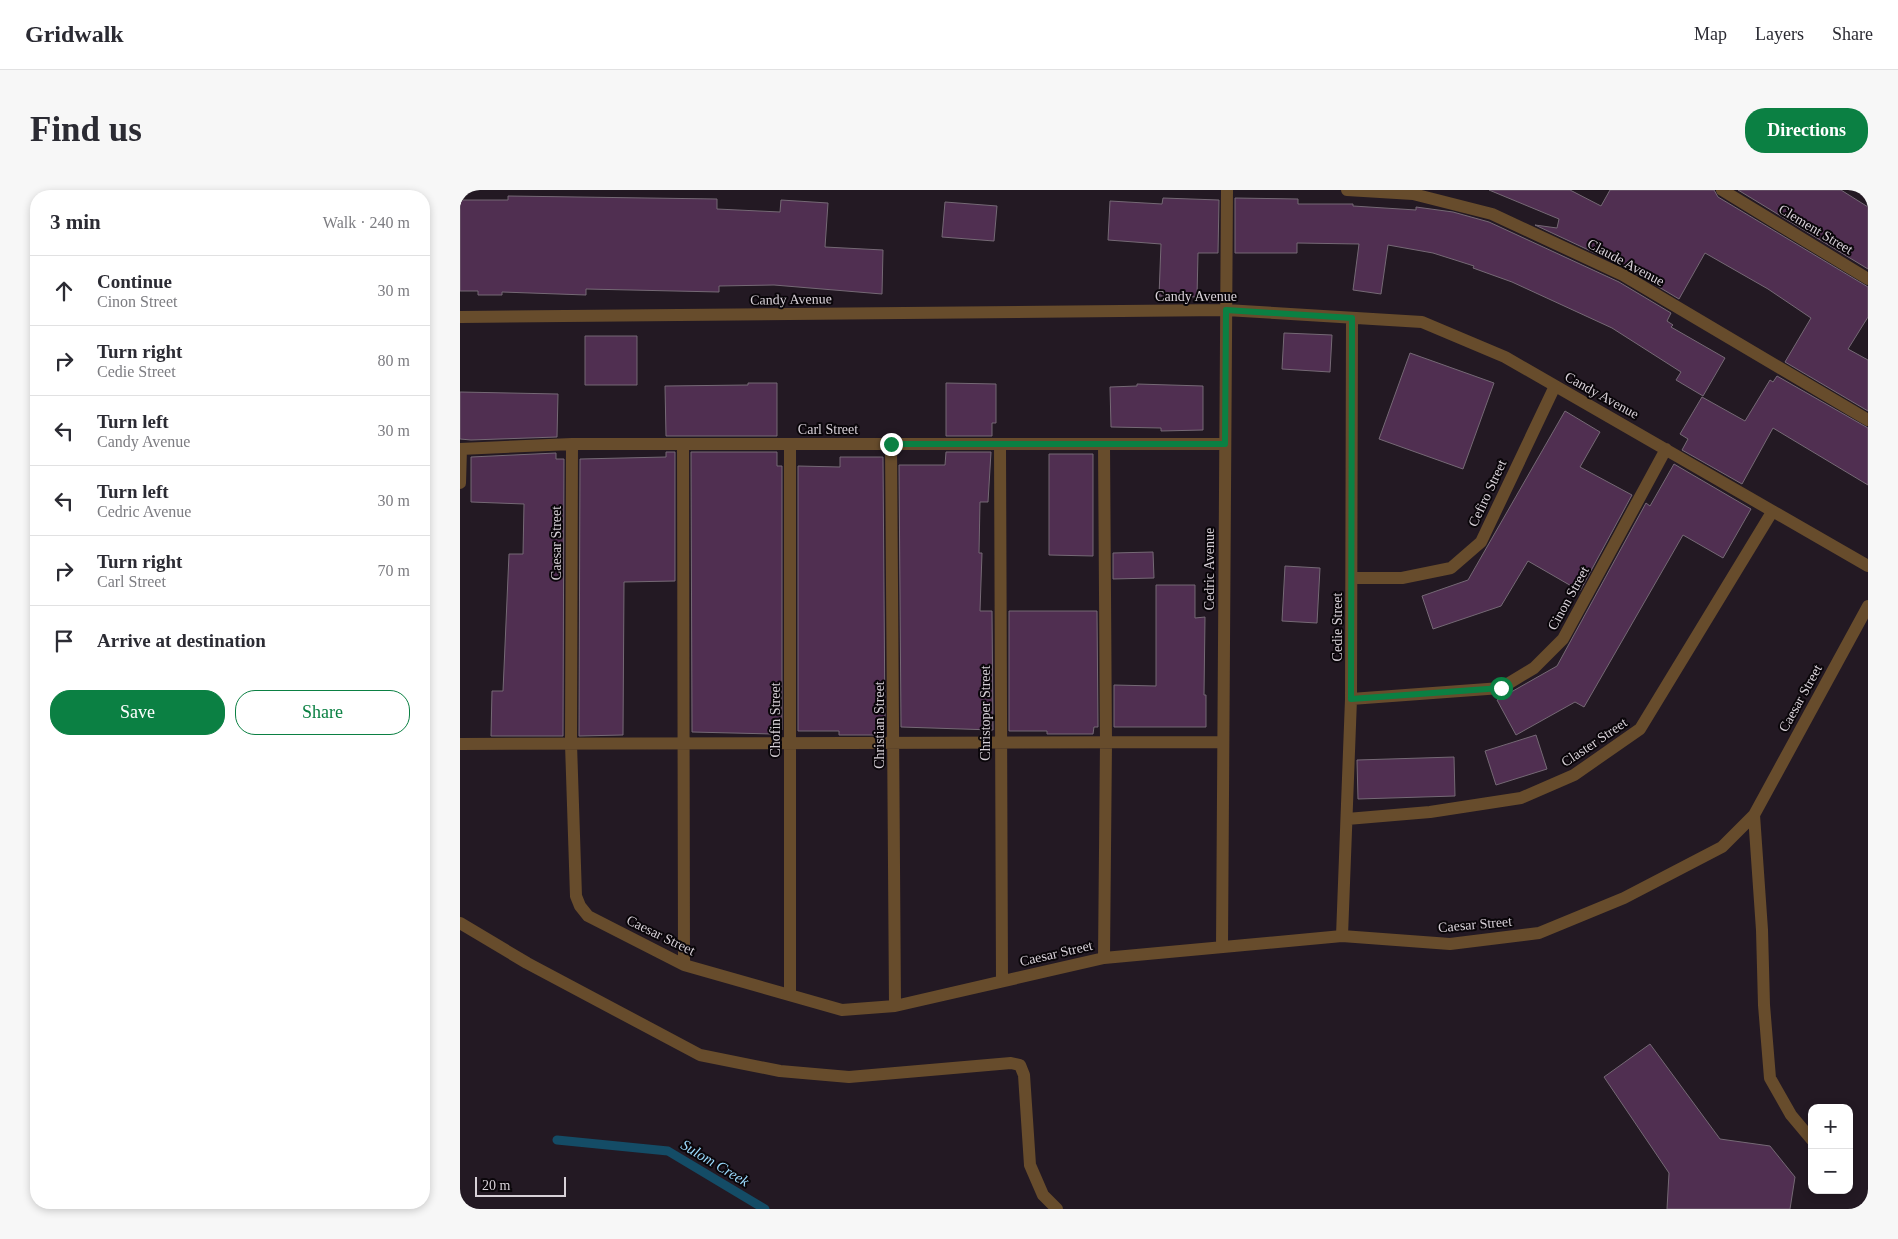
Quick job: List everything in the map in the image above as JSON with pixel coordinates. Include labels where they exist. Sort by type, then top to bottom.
[{"type":"street","name":"Cedric Avenue","points":[[1222,947],[1227,190]]},
{"type":"street","name":"Claude Avenue","points":[[1347,190],[1412,194],[1492,214],[1623,275],[1868,420]]},
{"type":"street","name":"Clement Street","points":[[1722,190],[1868,279]]},
{"type":"street","name":"Candy Avenue","points":[[460,318],[1226,310],[1422,322],[1505,357],[1868,566]]},
{"type":"street","name":"Cedie Street","points":[[1342,936],[1351,699],[1352,318]]},
{"type":"street","name":"Cefiro Street","points":[[1352,578],[1402,578],[1451,568],[1481,542],[1555,386]]},
{"type":"street","name":"Carl Street","points":[[460,449],[572,444],[1225,444]]},
{"type":"street","name":"Caesar Street","points":[[572,444],[571,744],[576,896],[580,906],[588,916],[684,964],[842,1010],[894,1006],[1104,958],[1342,936],[1450,944],[1539,932],[1624,898],[1722,847],[1754,815],[1868,606]]},
{"type":"street","name":"Chofin Street","points":[[790,444],[790,995]]},
{"type":"street","name":"Christian Street","points":[[891,444],[894,1006]]},
{"type":"street","name":"Christoper Street","points":[[1000,444],[1002,981]]},
{"type":"street","points":[[1104,444],[1106,742],[1104,958]]},
{"type":"street","points":[[684,445],[684,964]]},
{"type":"street","points":[[460,449],[460,483]]},
{"type":"street","name":"Cinon Street","points":[[1351,699],[1501,688],[1534,668],[1563,639],[1666,449]]},
{"type":"street","name":"Claster Street","points":[[1346,818],[1430,812],[1521,798],[1574,775],[1640,729],[1772,512]]},
{"type":"street","points":[[460,744],[1223,742]]},
{"type":"street","points":[[1754,815],[1762,930],[1764,1005],[1770,1078],[1792,1115],[1808,1135]]},
{"type":"street","points":[[460,923],[527,963],[700,1054],[780,1071],[849,1077],[1011,1063],[1020,1065],[1024,1075],[1030,1165],[1043,1195],[1058,1209]]},
{"type":"building","points":[[1489,190],[1570,190],[1601,206],[1610,190],[1714,190],[1718,197],[1868,287],[1868,317],[1848,349],[1868,360],[1868,411],[1785,362],[1811,318],[1768,289],[1705,253],[1679,299],[1627,268],[1535,225],[1557,228],[1559,219]]},
{"type":"building","points":[[1738,190],[1841,190],[1868,207],[1868,269]]},
{"type":"building","points":[[508,196],[717,199],[717,209],[780,212],[781,200],[828,203],[825,247],[883,250],[882,294],[774,285],[719,286],[719,292],[586,289],[586,295],[502,292],[502,295],[478,295],[478,291],[460,291],[460,200],[508,200]]},
{"type":"building","points":[[1163,198],[1219,200],[1218,253],[1198,253],[1197,297],[1159,296],[1161,244],[1108,240],[1110,201],[1162,204]]},
{"type":"building","points":[[1235,198],[1298,199],[1298,204],[1353,204],[1353,206],[1416,210],[1416,207],[1453,212],[1489,222],[1619,282],[1671,313],[1667,321],[1673,325],[1671,327],[1725,358],[1703,396],[1676,380],[1681,372],[1612,328],[1512,282],[1473,268],[1474,266],[1433,253],[1388,245],[1381,294],[1353,290],[1359,244],[1297,243],[1297,253],[1235,253]]},
{"type":"building","points":[[945,202],[997,206],[994,241],[942,237]]},
{"type":"building","points":[[1284,333],[1332,335],[1330,372],[1282,369]]},
{"type":"building","points":[[585,336],[637,336],[637,385],[585,385]]},
{"type":"building","points":[[1410,353],[1494,383],[1463,469],[1379,439]]},
{"type":"building","points":[[1777,376],[1868,428],[1868,485],[1773,428],[1742,484],[1682,450],[1688,439],[1680,434],[1702,397],[1745,421],[1770,380],[1773,382]]},
{"type":"building","points":[[748,383],[777,383],[777,436],[666,436],[665,386],[748,385]]},
{"type":"building","points":[[946,383],[996,384],[996,423],[992,423],[992,436],[946,436]]},
{"type":"building","points":[[1137,384],[1203,386],[1203,430],[1161,431],[1161,428],[1111,427],[1110,387],[1137,386]]},
{"type":"building","points":[[460,392],[558,394],[557,437],[460,439]]},
{"type":"building","points":[[1565,411],[1600,432],[1580,467],[1632,495],[1580,591],[1528,561],[1501,606],[1433,629],[1422,596],[1468,580]]},
{"type":"building","points":[[666,452],[675,452],[675,581],[624,582],[623,735],[579,736],[580,459],[666,457]]},
{"type":"building","points":[[691,452],[777,452],[777,466],[782,466],[782,730],[773,730],[773,734],[692,732]]},
{"type":"building","points":[[946,452],[991,452],[988,502],[980,502],[979,553],[982,553],[980,611],[992,611],[993,730],[901,727],[899,465],[945,465]]},
{"type":"building","points":[[556,453],[556,459],[564,459],[563,736],[491,736],[492,691],[503,691],[509,554],[523,554],[524,504],[471,502],[471,457]]},
{"type":"building","points":[[1049,454],[1093,454],[1093,556],[1049,555]]},
{"type":"building","points":[[840,457],[883,457],[885,727],[883,727],[883,735],[839,735],[839,731],[798,731],[798,466],[840,467]]},
{"type":"building","points":[[1674,464],[1751,509],[1723,558],[1683,535],[1584,707],[1575,702],[1516,735],[1497,700],[1557,666],[1646,503],[1650,506]]},
{"type":"building","points":[[1153,552],[1154,578],[1113,579],[1113,553]]},
{"type":"building","points":[[1285,566],[1320,568],[1317,623],[1282,621]]},
{"type":"building","points":[[1156,585],[1195,585],[1195,618],[1205,617],[1204,695],[1206,695],[1206,727],[1114,727],[1114,685],[1156,686]]},
{"type":"building","points":[[1009,611],[1097,611],[1098,727],[1094,727],[1093,734],[1047,734],[1047,731],[1009,731]]},
{"type":"building","points":[[1536,735],[1547,769],[1496,785],[1485,751]]},
{"type":"building","points":[[1454,757],[1455,796],[1358,799],[1357,760]]},
{"type":"building","points":[[1650,1044],[1720,1139],[1770,1146],[1795,1177],[1790,1209],[1667,1209],[1669,1173],[1604,1077]]},
{"type":"waterway","name":"Sulom Creek","points":[[557,1140],[668,1151],[765,1209]]},
{"type":"route","points":[[891,444],[1225,444],[1226,310],[1352,318],[1351,699],[1501,688]]}]
